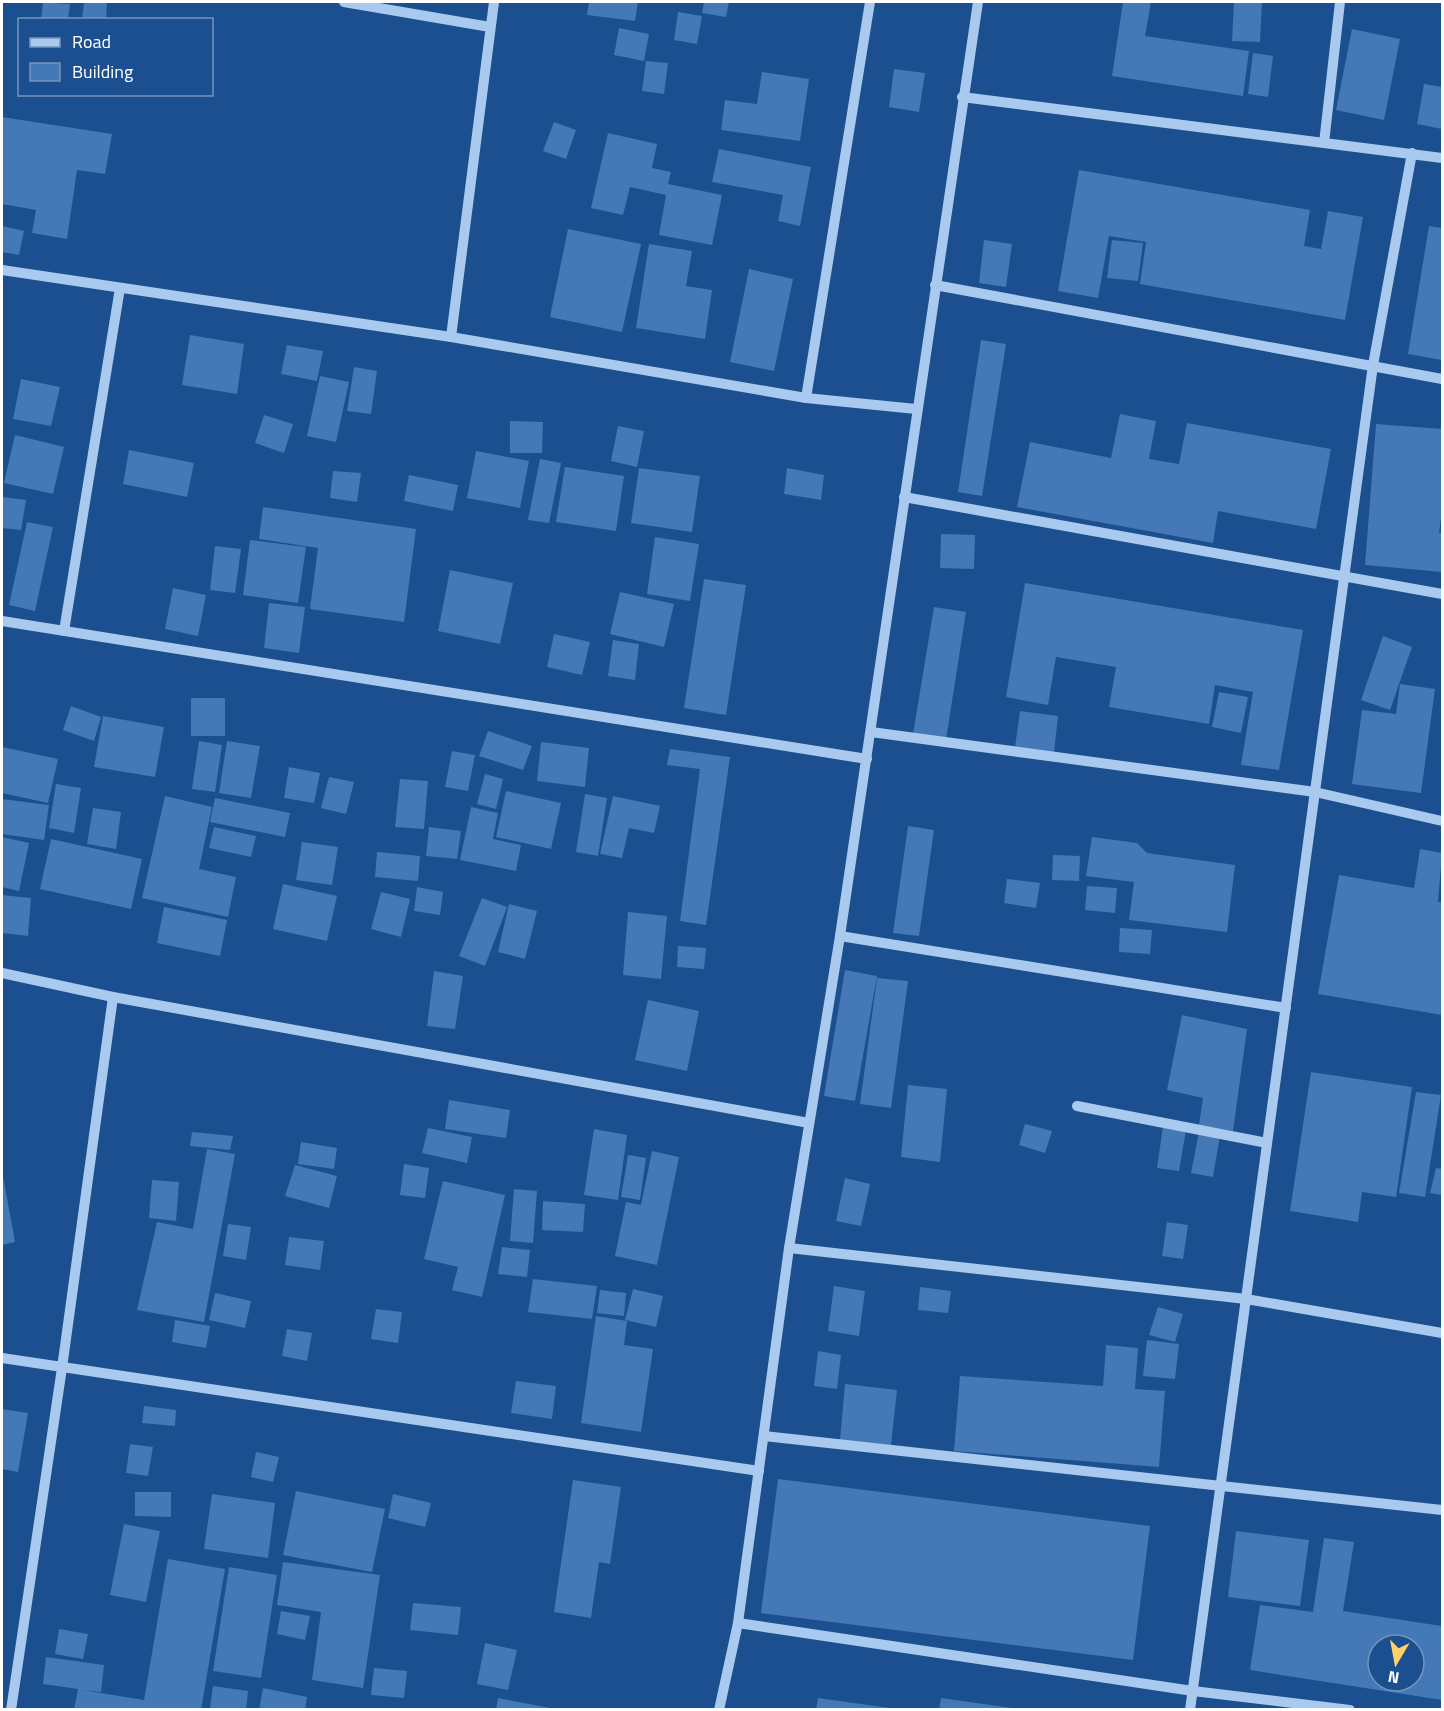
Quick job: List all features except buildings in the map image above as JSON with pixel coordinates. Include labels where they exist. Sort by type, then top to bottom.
[{"type":"street","points":[[344,2],[490,27]]},
{"type":"street","points":[[451,337],[494,2]]},
{"type":"street","points":[[806,398],[870,2]]},
{"type":"street","points":[[719,1710],[738,1623],[789,1248],[867,759],[916,409],[978,2]]},
{"type":"street","points":[[1324,143],[1340,2]]},
{"type":"street","points":[[962,97],[1443,158]]},
{"type":"street","points":[[1190,1710],[1373,365],[1412,153]]},
{"type":"street","points":[[2,270],[451,337],[806,398],[916,409]]},
{"type":"street","points":[[935,285],[1443,379]]},
{"type":"street","points":[[64,631],[120,288]]},
{"type":"street","points":[[904,497],[1443,594]]},
{"type":"street","points":[[2,621],[867,759]]},
{"type":"street","points":[[871,732],[1315,792],[1443,821]]},
{"type":"street","points":[[840,936],[1286,1008]]},
{"type":"street","points":[[2,973],[113,997],[809,1123]]},
{"type":"street","points":[[12,1710],[113,997]]},
{"type":"street","points":[[1077,1106],[1267,1143]]},
{"type":"street","points":[[789,1248],[1246,1299],[1443,1333]]},
{"type":"street","points":[[2,1358],[759,1471]]},
{"type":"street","points":[[764,1436],[1443,1510]]},
{"type":"street","points":[[738,1623],[1193,1691],[1350,1710]]}]
